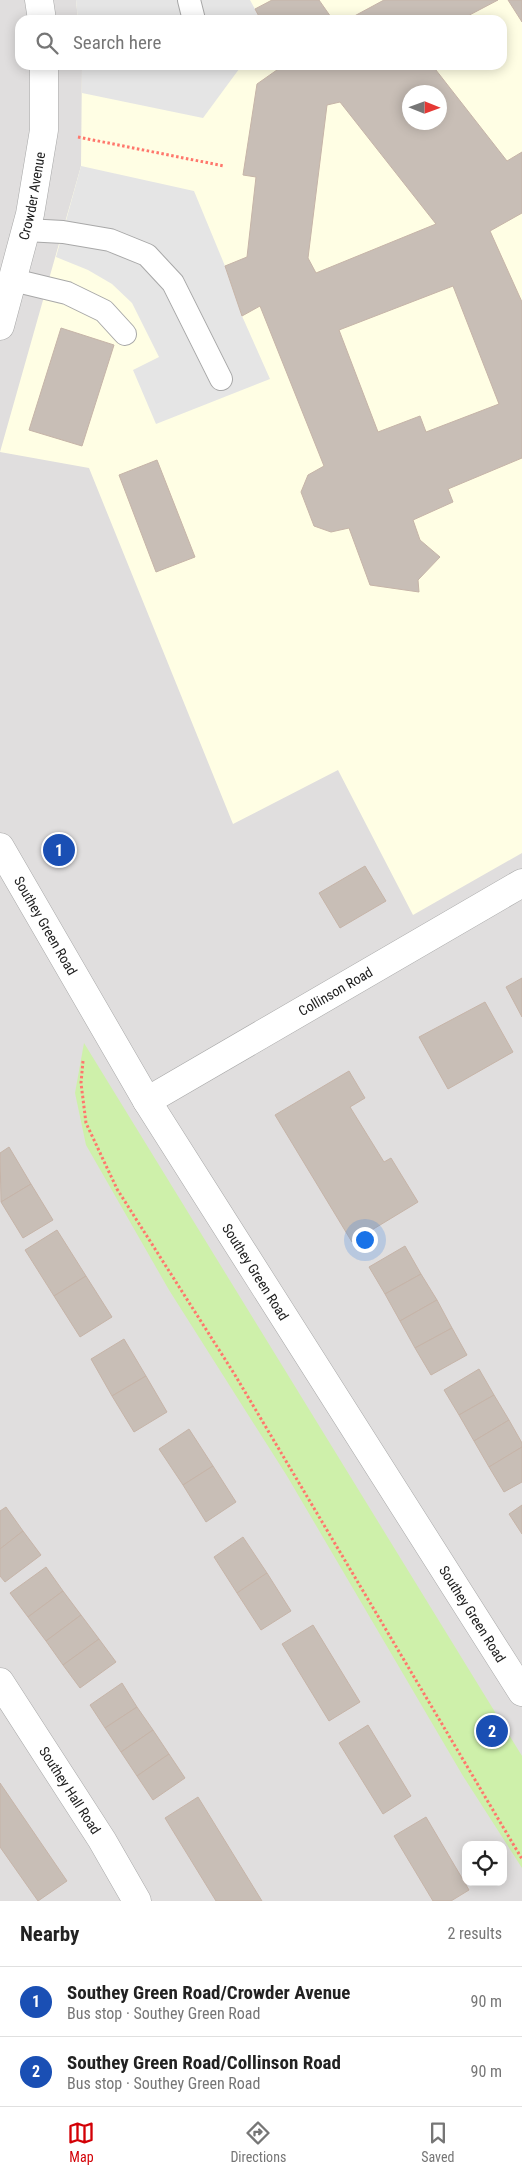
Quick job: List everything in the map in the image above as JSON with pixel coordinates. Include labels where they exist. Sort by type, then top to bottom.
[{"type":"street","points":[[39,0],[41,15]]},
{"type":"street","name":"Crowder Avenue","points":[[0,326],[26,230],[44,130],[44,70]]},
{"type":"street","name":"Southey Green Road","points":[[0,847],[147,1101],[522,1692]]},
{"type":"street","name":"Collinson Road","points":[[147,1101],[522,883]]},
{"type":"street","name":"Southey Hall Road","points":[[0,1682],[102,1840],[137,1901]]},
{"type":"lane","points":[[189,0],[193,15]]},
{"type":"lane","points":[[26,230],[63,232],[110,240],[147,255],[173,283],[221,379]]},
{"type":"lane","points":[[13,280],[67,293],[104,311],[125,334]]},
{"type":"path","points":[[44,130],[224,166]]},
{"type":"path","points":[[107,1032],[84,1059],[81,1083],[86,1123],[118,1189],[235,1375],[522,1859]]},
{"type":"shaded area","points":[[0,0],[522,0],[522,1901],[0,1901]]},
{"type":"shaded area","points":[[76,0],[522,0],[522,853],[413,915],[338,770],[233,824],[89,468],[0,452],[81,166],[82,70],[507,70],[507,15],[78,15]]},
{"type":"shaded area","points":[[76,0],[250,0],[258,15],[78,15]]},
{"type":"shaded area","points":[[82,70],[238,70],[203,118],[82,93]]},
{"type":"shaded area","points":[[81,166],[194,191],[225,266],[242,316],[270,379],[156,424],[133,370],[159,357],[132,303],[112,284],[88,270],[56,257]]},
{"type":"green space","points":[[84,1043],[522,1756],[522,1868],[507,1845],[507,1841],[505,1841],[463,1776],[287,1476],[169,1290],[86,1145],[75,1093]]},
{"type":"building","points":[[272,0],[319,0],[330,15],[258,15],[255,9]]},
{"type":"building","points":[[384,0],[498,0],[470,15],[356,15]]},
{"type":"building","points":[[508,0],[522,0],[522,22]]},
{"type":"building","points":[[277,70],[436,70],[507,161],[522,152],[522,213],[490,231],[522,302],[522,458],[448,489],[453,502],[413,520],[420,540],[440,557],[418,580],[419,592],[370,585],[349,528],[331,532],[314,526],[301,492],[308,475],[324,466],[260,306],[242,316],[225,266],[247,257],[256,177],[243,175],[257,84]],"holes":[[[340,102],[436,224],[316,273],[308,258],[327,105]],[[453,286],[499,404],[426,432],[420,416],[378,432],[339,330]]]},
{"type":"building","points":[[61,328],[114,345],[82,446],[29,430]]},
{"type":"building","points":[[157,460],[195,557],[156,572],[119,475]]},
{"type":"building","points":[[365,866],[386,901],[340,928],[319,893]]},
{"type":"building","points":[[522,978],[522,1017],[506,987]]},
{"type":"building","points":[[485,1002],[513,1052],[448,1089],[419,1037]]},
{"type":"building","points":[[349,1071],[365,1098],[350,1107],[384,1162],[391,1158],[418,1202],[352,1242],[275,1115]]},
{"type":"building","points":[[9,1147],[31,1184],[1,1202],[0,1153]]},
{"type":"building","points":[[31,1184],[53,1220],[23,1238],[1,1202]]},
{"type":"building","points":[[57,1230],[86,1276],[54,1296],[25,1250]]},
{"type":"building","points":[[405,1246],[421,1274],[385,1294],[369,1267]]},
{"type":"building","points":[[421,1274],[437,1300],[400,1321],[385,1294]]},
{"type":"building","points":[[86,1276],[112,1317],[80,1337],[54,1296]]},
{"type":"building","points":[[437,1300],[452,1328],[415,1348],[400,1321]]},
{"type":"building","points":[[452,1328],[467,1355],[431,1375],[415,1348]]},
{"type":"building","points":[[124,1339],[146,1376],[112,1396],[91,1359]]},
{"type":"building","points":[[479,1369],[494,1395],[459,1415],[444,1390]]},
{"type":"building","points":[[146,1376],[167,1412],[134,1432],[112,1396]]},
{"type":"building","points":[[494,1395],[509,1420],[474,1441],[459,1415]]},
{"type":"building","points":[[509,1420],[522,1443],[522,1447],[489,1467],[474,1441]]},
{"type":"building","points":[[189,1429],[213,1466],[183,1485],[159,1449]]},
{"type":"building","points":[[522,1447],[522,1482],[504,1492],[489,1467]]},
{"type":"building","points":[[213,1466],[236,1502],[206,1522],[183,1485]]},
{"type":"building","points":[[522,1505],[522,1534],[509,1514]]},
{"type":"building","points":[[6,1507],[23,1531],[0,1549],[0,1511]]},
{"type":"building","points":[[23,1531],[41,1555],[5,1582],[0,1576],[0,1549]]},
{"type":"building","points":[[243,1537],[267,1573],[237,1593],[214,1557]]},
{"type":"building","points":[[46,1567],[63,1591],[28,1617],[10,1593]]},
{"type":"building","points":[[267,1573],[291,1611],[261,1630],[237,1593]]},
{"type":"building","points":[[63,1591],[81,1615],[46,1641],[28,1617]]},
{"type":"building","points":[[81,1615],[99,1639],[63,1665],[46,1641]]},
{"type":"building","points":[[313,1625],[360,1702],[329,1721],[282,1644]]},
{"type":"building","points":[[99,1639],[116,1662],[80,1688],[63,1665]]},
{"type":"building","points":[[122,1683],[137,1707],[105,1728],[90,1705]]},
{"type":"building","points":[[137,1707],[153,1730],[121,1752],[105,1728]]},
{"type":"building","points":[[368,1725],[411,1796],[383,1814],[339,1743]]},
{"type":"building","points":[[153,1730],[169,1754],[137,1776],[121,1752]]},
{"type":"building","points":[[169,1754],[185,1778],[153,1800],[137,1776]]},
{"type":"building","points":[[0,1783],[67,1881],[38,1901],[0,1847]]},
{"type":"building","points":[[198,1797],[262,1901],[216,1901],[165,1818]]},
{"type":"building","points":[[426,1817],[462,1878],[462,1886],[467,1886],[469,1890],[451,1901],[433,1901],[394,1836]]},
{"type":"place","name":"Southey Green Road/Crowder Avenue","points":[[59,850]]},
{"type":"place","name":"Southey Green Road/Collinson Road","points":[[492,1731]]}]
